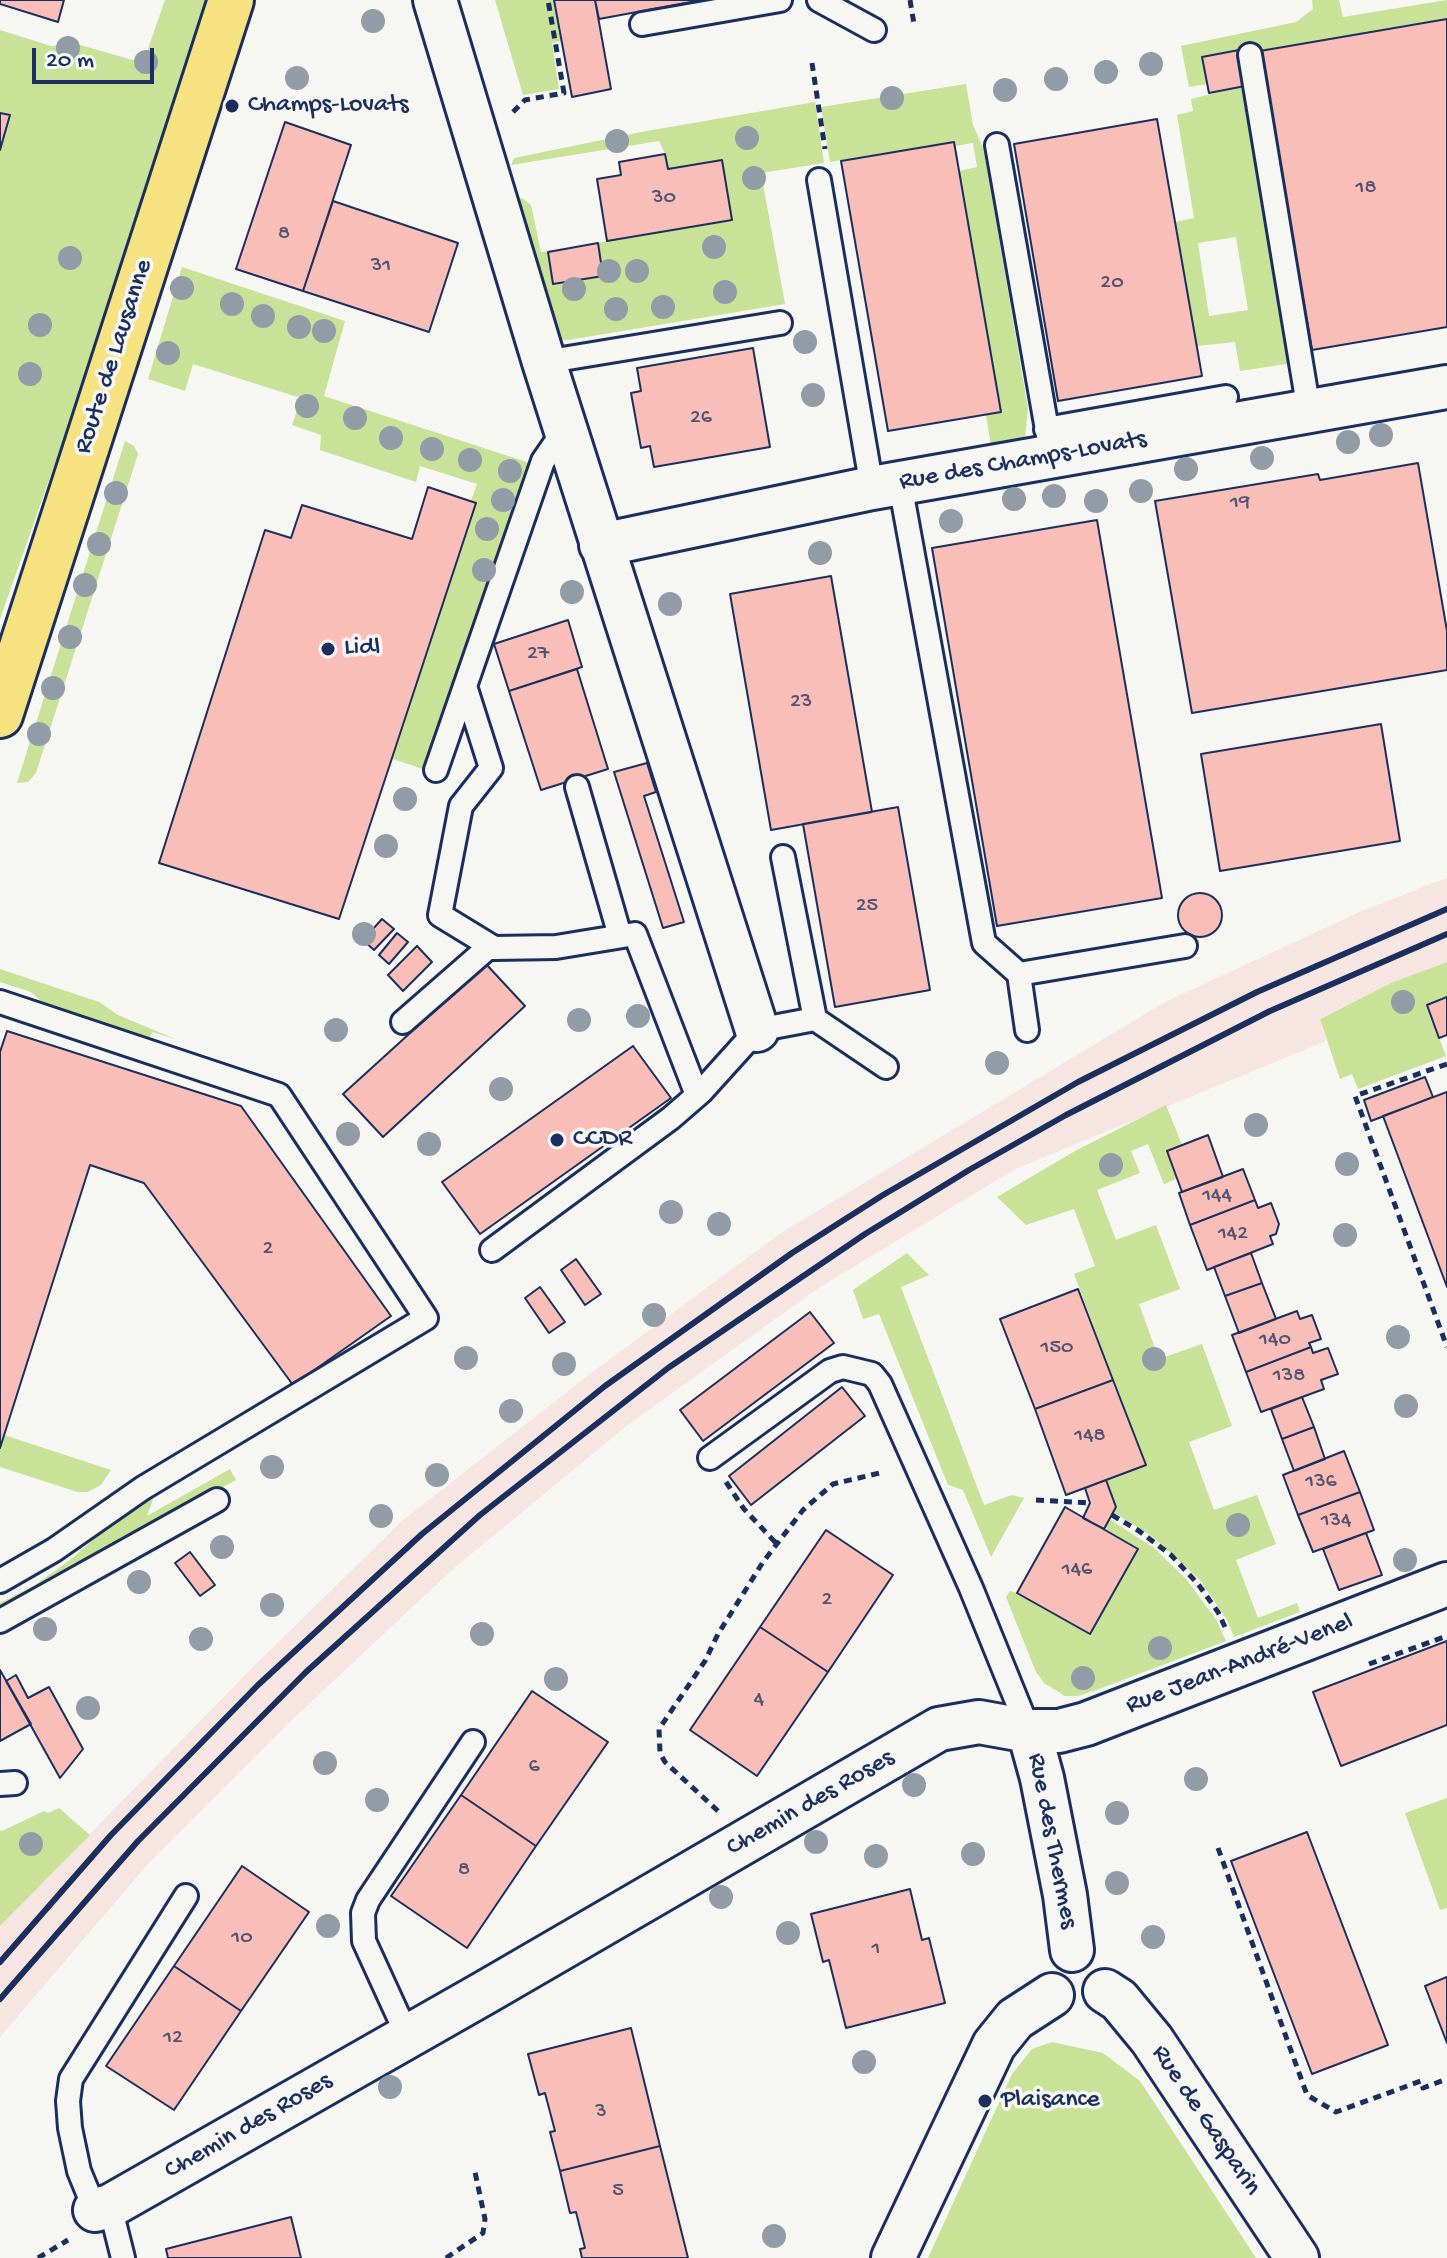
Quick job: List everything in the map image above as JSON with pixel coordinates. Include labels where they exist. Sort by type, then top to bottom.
[{"type":"main road","name":"Route de Lausanne","points":[[0,715],[231,0]]},
{"type":"street","points":[[435,0],[601,545],[757,1030]]},
{"type":"street","name":"Rue des Champs-Lovats","points":[[601,545],[886,486],[1049,444],[1309,411],[1447,387]]},
{"type":"street","name":"Rue Jean-André-Venel","points":[[1029,1731],[1059,1731],[1113,1715],[1447,1584]]},
{"type":"street","name":"Chemin des Roses","points":[[103,2208],[939,1729],[979,1722],[1029,1731]]},
{"type":"street","name":"Rue des Thermes","points":[[1029,1731],[1042,1778],[1065,1895],[1072,1950]]},
{"type":"street","points":[[1082,1949],[1098,1957],[1107,1973],[1105,1991],[1094,2004],[1078,2009],[1068,2007],[1052,1995],[1048,1976],[1050,1967],[1063,1953],[1082,1949]]},
{"type":"street","name":"Rue de Gasparin","points":[[1105,1991],[1119,2000],[1152,2040],[1297,2258]]},
{"type":"street","points":[[893,2258],[994,2045],[1015,2019],[1052,1995]]},
{"type":"lane","points":[[642,24],[780,0]]},
{"type":"lane","points":[[819,0],[874,30]]},
{"type":"lane","points":[[1250,55],[1309,411]]},
{"type":"lane","points":[[997,145],[1049,444],[1226,397]]},
{"type":"lane","points":[[819,180],[984,943],[1019,974],[1027,1030]]},
{"type":"lane","points":[[544,362],[780,323]]},
{"type":"lane","points":[[436,770],[543,461],[565,429]]},
{"type":"lane","points":[[465,686],[491,768],[461,806],[440,915],[494,948],[556,947],[635,934],[697,1095]]},
{"type":"lane","points":[[577,787],[620,936]]},
{"type":"lane","points":[[783,857],[815,1019],[886,1067]]},
{"type":"lane","points":[[403,1022],[490,946]]},
{"type":"lane","points":[[1019,974],[1185,946]]},
{"type":"lane","points":[[0,1002],[279,1095],[426,1318],[143,1488],[54,1550],[0,1581]]},
{"type":"lane","points":[[492,1250],[649,1136],[697,1095],[757,1030],[815,1019]]},
{"type":"lane","points":[[710,1458],[830,1371],[843,1367],[872,1374],[880,1384],[971,1588],[1029,1731]]},
{"type":"lane","points":[[0,1621],[217,1500]]},
{"type":"lane","points":[[407,2035],[364,1941],[363,1913],[368,1900],[473,1742]]},
{"type":"lane","points":[[123,2258],[103,2208],[79,2171],[70,2128],[68,2101],[71,2079],[186,1896]]},
{"type":"path","points":[[480,147],[525,100],[564,93],[548,0]]},
{"type":"path","points":[[910,0],[914,24]]},
{"type":"path","points":[[812,63],[827,162],[819,180]]},
{"type":"path","points":[[1447,1064],[1355,1096],[1447,1347]]},
{"type":"path","points":[[710,1458],[744,1509],[776,1543]]},
{"type":"path","points":[[745,1842],[730,1822],[665,1762],[660,1753],[659,1729],[705,1661],[718,1634],[776,1543],[803,1510],[833,1484],[916,1464]]},
{"type":"path","points":[[1036,1500],[1090,1503]]},
{"type":"path","points":[[1112,1515],[1171,1555],[1198,1584],[1228,1632]]},
{"type":"path","points":[[1369,1664],[1447,1636]]},
{"type":"path","points":[[1218,1848],[1307,2095],[1336,2112],[1421,2081],[1423,2088],[1447,2079]]},
{"type":"path","points":[[446,2258],[483,2233],[485,2219],[475,2172]]},
{"type":"shaded area","points":[[1447,878],[1447,962],[1391,983],[1320,1018],[1326,1041],[1015,1169],[817,1289],[629,1424],[453,1569],[295,1717],[147,1865],[0,2037],[0,1926],[252,1668],[402,1521],[590,1374],[781,1233],[1165,1002],[1362,911]]},
{"type":"green space","points":[[165,0],[208,0],[60,449],[0,619],[0,150],[10,116],[0,113],[0,30],[51,46],[77,44],[143,63]]},
{"type":"green space","points":[[495,0],[554,0],[562,41],[552,43],[559,89],[523,95]]},
{"type":"green space","points":[[1312,0],[1339,0],[1343,17],[1447,0],[1447,19],[1260,51],[1239,50],[1202,57],[1207,84],[1189,87],[1181,46],[1296,22],[1313,9]]},
{"type":"green space","points":[[966,84],[973,125],[984,150],[1028,409],[1024,447],[992,452],[986,415],[1000,412],[959,171],[977,167],[973,143],[955,146],[953,142],[830,162],[821,107]]},
{"type":"green space","points":[[1243,86],[1267,229],[1280,281],[1292,363],[1240,371],[1235,342],[1197,346],[1175,222],[1194,218],[1177,115],[1193,111],[1191,99]],"holes":[[[1236,237],[1248,310],[1209,316],[1198,243]]]},
{"type":"green space","points":[[815,102],[824,163],[761,173],[785,304],[568,340],[556,339],[514,200],[522,198],[531,205],[541,252],[548,252],[554,284],[602,276],[598,243],[607,241],[722,161],[668,169],[659,141],[511,165],[514,158]]},
{"type":"green space","points":[[182,267],[345,321],[324,396],[533,464],[423,769],[393,759],[475,503],[471,501],[477,484],[420,466],[416,482],[320,450],[321,435],[292,425],[301,398],[193,364],[185,391],[148,379]]},
{"type":"green space","points":[[125,441],[134,446],[138,454],[36,773],[28,782],[17,783]]},
{"type":"green space","points":[[1447,962],[1447,997],[1427,1005],[1446,1056],[1358,1089],[1352,1074],[1340,1079],[1320,1019],[1391,983]]},
{"type":"green space","points":[[0,969],[99,1002],[118,1015],[175,1039],[152,1032],[150,1038],[46,1006],[31,992],[0,982]]},
{"type":"green space","points":[[1166,1105],[1182,1145],[1167,1151],[1178,1178],[1164,1184],[1148,1144],[1131,1151],[1140,1173],[1097,1190],[1116,1240],[1156,1225],[1180,1289],[1139,1304],[1159,1359],[1202,1344],[1232,1426],[1189,1442],[1214,1510],[1257,1495],[1276,1544],[1236,1560],[1258,1618],[1297,1603],[1300,1612],[1234,1637],[1227,1620],[1200,1580],[1153,1537],[1113,1512],[1116,1507],[1106,1480],[1146,1465],[1074,1274],[1095,1266],[1074,1209],[1026,1225],[997,1197],[1075,1151]]},
{"type":"green space","points":[[907,1253],[929,1275],[901,1287],[984,1505],[1012,1495],[1024,1498],[991,1557],[963,1490],[948,1485],[879,1314],[863,1319],[853,1290]]},
{"type":"green space","points":[[4,1435],[111,1470],[101,1485],[88,1492],[78,1492],[0,1467]]},
{"type":"green space","points":[[230,1469],[236,1480],[110,1548],[101,1549],[0,1608],[0,1603],[35,1585],[70,1560],[159,1483],[147,1516]]},
{"type":"green space","points":[[1109,1519],[1154,1548],[1187,1580],[1217,1621],[1226,1641],[1099,1689],[1078,1696],[1065,1696],[1044,1683],[1036,1672],[1006,1597],[1010,1591],[1017,1593],[1090,1633],[1138,1549],[1104,1529]]},
{"type":"green space","points":[[1447,1798],[1447,1908],[1440,1910],[1405,1813]]},
{"type":"green space","points":[[59,1808],[90,1835],[0,1926],[0,1830],[44,1811],[48,1813]]},
{"type":"green space","points":[[1052,2042],[1103,2053],[1140,2081],[1256,2258],[928,2258],[1012,2074],[1032,2049]]},
{"type":"building","points":[[0,0],[64,0],[58,22],[0,4]]},
{"type":"building","points":[[554,0],[595,0],[611,89],[572,97]]},
{"type":"building","points":[[595,0],[702,0],[599,19]]},
{"type":"building","points":[[1447,19],[1447,327],[1312,350],[1260,51]]},
{"type":"building","points":[[1239,50],[1245,86],[1209,93],[1202,57]]},
{"type":"building","points":[[0,113],[10,115],[0,150]]},
{"type":"building","points":[[1157,119],[1202,376],[1058,401],[1014,144]]},
{"type":"building","points":[[285,122],[351,145],[303,291],[236,269]]},
{"type":"building","points":[[954,142],[1001,412],[888,431],[841,161]]},
{"type":"building","points":[[665,154],[668,169],[722,160],[732,220],[607,241],[597,179],[621,175],[619,162]]},
{"type":"building","points":[[333,201],[458,243],[429,332],[303,291]]},
{"type":"building","points":[[598,243],[603,276],[553,284],[548,252]]},
{"type":"building","points":[[753,348],[770,447],[654,467],[650,446],[641,448],[631,393],[641,391],[637,368]]},
{"type":"building","points":[[1418,463],[1447,631],[1447,670],[1192,713],[1155,501],[1318,474],[1320,480]]},
{"type":"building","name":"Lidl","points":[[428,487],[476,503],[339,919],[159,863],[265,530],[291,538],[302,505],[412,539]]},
{"type":"building","points":[[1097,520],[1162,898],[997,926],[932,548]]},
{"type":"building","points":[[831,576],[872,812],[771,830],[730,594]]},
{"type":"building","points":[[568,620],[582,667],[509,691],[494,644]]},
{"type":"building","points":[[577,669],[608,769],[541,790],[509,691]]},
{"type":"building","points":[[1381,724],[1400,841],[1220,871],[1201,754]]},
{"type":"building","points":[[647,763],[656,792],[644,796],[684,922],[663,928],[614,772]]},
{"type":"building","points":[[898,807],[930,990],[835,1007],[803,824]]},
{"type":"building","points":[[1200,893],[1216,899],[1222,915],[1216,931],[1200,937],[1184,931],[1178,915],[1184,899]]},
{"type":"building","points":[[382,919],[394,929],[374,950],[363,940]]},
{"type":"building","points":[[397,933],[408,942],[389,964],[379,955]]},
{"type":"building","points":[[417,946],[432,962],[403,991],[388,975]]},
{"type":"building","points":[[486,964],[525,1006],[383,1137],[343,1094]]},
{"type":"building","points":[[1447,997],[1447,1035],[1439,1038],[1427,1005]]},
{"type":"building","points":[[7,1031],[241,1106],[391,1316],[293,1385],[144,1183],[90,1165],[0,1448],[0,1052]]},
{"type":"building","name":"CCDR","points":[[633,1046],[671,1098],[480,1234],[442,1182]]},
{"type":"building","points":[[1425,1077],[1433,1097],[1371,1121],[1364,1100]]},
{"type":"building","points":[[1447,1092],[1447,1287],[1383,1116]]},
{"type":"building","points":[[1208,1135],[1223,1177],[1182,1192],[1167,1151]]},
{"type":"building","points":[[1243,1169],[1255,1200],[1190,1225],[1179,1193]]},
{"type":"building","points":[[1255,1200],[1258,1208],[1271,1203],[1279,1224],[1276,1234],[1270,1236],[1273,1244],[1207,1270],[1190,1225]]},
{"type":"building","points":[[1251,1253],[1262,1283],[1225,1296],[1214,1267]]},
{"type":"building","points":[[576,1259],[601,1294],[585,1305],[561,1270]]},
{"type":"building","points":[[1262,1283],[1276,1319],[1239,1333],[1225,1296]]},
{"type":"building","points":[[540,1287],[565,1322],[549,1333],[525,1298]]},
{"type":"building","points":[[1078,1289],[1113,1380],[1035,1409],[1000,1319]]},
{"type":"building","points":[[1297,1311],[1300,1319],[1312,1315],[1321,1339],[1309,1343],[1311,1347],[1246,1372],[1232,1335]]},
{"type":"building","points":[[810,1312],[834,1343],[703,1441],[680,1410]]},
{"type":"building","points":[[1311,1347],[1313,1353],[1328,1348],[1338,1374],[1321,1380],[1324,1389],[1261,1412],[1246,1372]]},
{"type":"building","points":[[1113,1380],[1146,1465],[1066,1495],[1035,1409]]},
{"type":"building","points":[[842,1387],[865,1416],[751,1505],[729,1476]]},
{"type":"building","points":[[1302,1397],[1314,1427],[1282,1439],[1271,1409]]},
{"type":"building","points":[[1314,1427],[1325,1459],[1294,1471],[1282,1439]]},
{"type":"building","points":[[1344,1451],[1360,1492],[1298,1515],[1283,1475]]},
{"type":"building","points":[[1106,1480],[1116,1507],[1104,1529],[1083,1518],[1090,1503],[1085,1488]]},
{"type":"building","points":[[1360,1492],[1374,1530],[1313,1552],[1298,1515]]},
{"type":"building","points":[[1065,1507],[1138,1549],[1090,1634],[1017,1593]]},
{"type":"building","points":[[826,1530],[893,1575],[828,1672],[760,1627]]},
{"type":"building","points":[[1366,1533],[1382,1575],[1339,1590],[1323,1549]]},
{"type":"building","points":[[190,1552],[215,1585],[200,1596],[175,1563]]},
{"type":"building","points":[[760,1627],[828,1672],[757,1776],[690,1730]]},
{"type":"building","points":[[1447,1641],[1447,1725],[1341,1766],[1313,1692]]},
{"type":"building","points":[[0,1670],[31,1724],[0,1741]]},
{"type":"building","points":[[16,1675],[28,1698],[49,1687],[83,1749],[60,1778],[6,1681]]},
{"type":"building","points":[[532,1691],[608,1742],[536,1846],[461,1795]]},
{"type":"building","points":[[461,1795],[536,1846],[467,1948],[391,1896]]},
{"type":"building","points":[[1307,1832],[1388,2045],[1312,2074],[1231,1861]]},
{"type":"building","points":[[242,1866],[309,1912],[241,2011],[174,1966]]},
{"type":"building","points":[[910,1889],[922,1940],[929,1938],[945,2003],[846,2028],[829,1960],[823,1962],[811,1914]]},
{"type":"building","points":[[174,1966],[241,2011],[174,2110],[106,2066]]},
{"type":"building","points":[[1447,1977],[1447,2043],[1425,1986]]},
{"type":"building","points":[[631,2028],[660,2146],[560,2171],[550,2132],[555,2131],[545,2093],[539,2095],[528,2054]]},
{"type":"building","points":[[660,2146],[688,2258],[582,2258],[580,2249],[585,2248],[576,2212],[570,2213],[560,2171]]},
{"type":"building","points":[[291,2217],[301,2258],[168,2258],[166,2249]]},
{"type":"railway","points":[[0,1962],[111,1835],[258,1685],[422,1534],[605,1386],[792,1253],[883,1195],[1078,1082],[1257,992],[1447,909]]},
{"type":"railway","points":[[0,1999],[138,1841],[306,1672],[480,1515],[668,1368],[865,1234],[1066,1115],[1270,1011],[1447,934]]},
{"type":"place","name":"Champs-Lovats","points":[[232,106]]},
{"type":"place","name":"Lidl","points":[[328,649]]},
{"type":"place","name":"CCDR","points":[[557,1140]]},
{"type":"place","name":"Plaisance","points":[[985,2101]]}]
